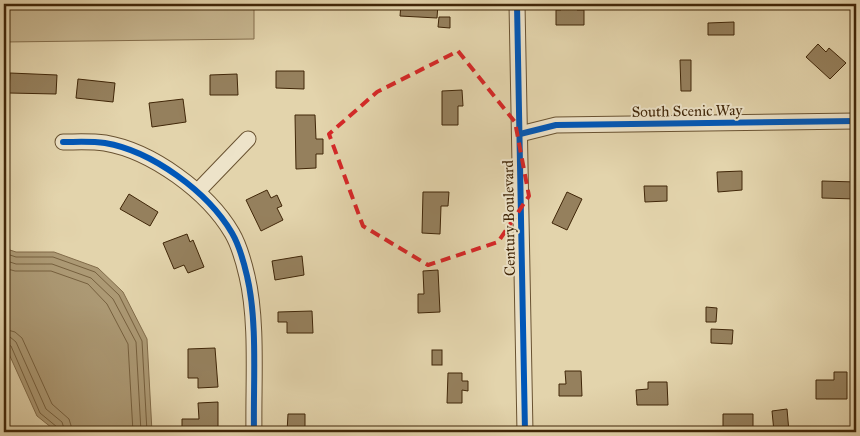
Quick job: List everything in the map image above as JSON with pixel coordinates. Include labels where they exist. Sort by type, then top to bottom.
[{"type":"street","name":"Century Boulevard","points":[[517,4],[525,432]]},
{"type":"street","name":"South Scenic Way","points":[[520,134],[556,126],[856,121]]},
{"type":"street","points":[[198,191],[248,139]]},
{"type":"street","points":[[63,142],[105,143],[135,152],[163,165],[198,191],[232,234],[247,277],[252,326],[254,432]]},
{"type":"highlighted area","points":[[458,51],[515,122],[529,196],[498,242],[428,265],[363,226],[329,134],[377,92]]},
{"type":"shaded area","points":[[4,4],[254,4],[254,39],[4,42]]},
{"type":"water","points":[[4,248],[16,252],[54,252],[98,268],[123,292],[147,339],[152,432],[57,432],[37,416],[4,343]]},
{"type":"building","points":[[401,4],[438,4],[437,18],[400,16]]},
{"type":"building","points":[[562,4],[577,4],[577,10],[584,10],[584,25],[556,25],[556,10],[561,10]]},
{"type":"building","points":[[439,17],[450,17],[450,28],[438,27]]},
{"type":"building","points":[[734,22],[734,35],[708,35],[708,23]]},
{"type":"building","points":[[818,44],[826,52],[829,48],[846,63],[830,79],[806,57]]},
{"type":"building","points":[[680,60],[691,60],[691,91],[681,91]]},
{"type":"building","points":[[276,71],[304,71],[304,89],[276,88]]},
{"type":"building","points":[[10,73],[57,75],[56,94],[9,93]]},
{"type":"building","points":[[237,74],[238,95],[210,95],[210,75]]},
{"type":"building","points":[[78,79],[115,83],[113,102],[76,98]]},
{"type":"building","points":[[462,90],[463,106],[458,106],[458,125],[442,125],[442,91]]},
{"type":"building","points":[[183,99],[186,122],[152,127],[149,103]]},
{"type":"building","points":[[4,105],[6,105],[8,162],[4,162]]},
{"type":"building","points":[[295,115],[315,115],[316,139],[323,139],[323,154],[316,154],[316,168],[296,169]]},
{"type":"building","points":[[742,171],[742,190],[718,192],[717,172]]},
{"type":"building","points":[[822,181],[856,182],[856,199],[822,198]]},
{"type":"building","points":[[644,186],[667,186],[667,201],[645,202]]},
{"type":"building","points":[[267,190],[271,198],[277,195],[282,206],[277,208],[283,220],[261,231],[246,200]]},
{"type":"building","points":[[423,192],[449,192],[448,206],[441,206],[440,234],[422,233]]},
{"type":"building","points":[[567,192],[582,199],[567,230],[552,223]]},
{"type":"building","points":[[129,194],[158,212],[150,226],[120,209]]},
{"type":"building","points":[[187,234],[190,242],[193,240],[204,267],[188,273],[184,265],[174,269],[163,243]]},
{"type":"building","points":[[302,256],[304,275],[275,280],[272,261]]},
{"type":"building","points":[[438,270],[440,312],[418,313],[418,294],[424,294],[423,271]]},
{"type":"building","points":[[706,307],[717,308],[716,322],[706,322]]},
{"type":"building","points":[[312,311],[313,333],[287,333],[287,322],[278,322],[278,312]]},
{"type":"building","points":[[711,329],[733,330],[732,344],[711,343]]},
{"type":"building","points":[[215,348],[218,387],[198,388],[198,378],[188,378],[188,349]]},
{"type":"building","points":[[432,350],[442,350],[442,365],[432,365]]},
{"type":"building","points":[[565,371],[581,371],[582,396],[559,396],[559,384],[566,384]]},
{"type":"building","points":[[834,372],[847,372],[847,399],[816,399],[816,380],[834,380]]},
{"type":"building","points":[[448,373],[462,373],[462,381],[468,381],[468,391],[462,390],[462,403],[447,403]]},
{"type":"building","points":[[648,382],[667,382],[668,405],[637,405],[636,390],[648,389]]},
{"type":"building","points":[[218,402],[218,432],[182,432],[182,419],[199,419],[198,403]]},
{"type":"building","points":[[787,409],[789,432],[774,432],[772,411]]},
{"type":"building","points":[[288,414],[305,414],[305,432],[287,432]]},
{"type":"building","points":[[723,414],[753,414],[753,430],[723,429]]},
{"type":"cycle path","points":[[517,4],[525,432]]},
{"type":"cycle path","points":[[520,134],[556,125],[856,121]]},
{"type":"cycle path","points":[[63,142],[105,143],[123,147],[160,164],[194,189],[209,203],[232,233],[246,271],[253,313],[254,432]]}]
